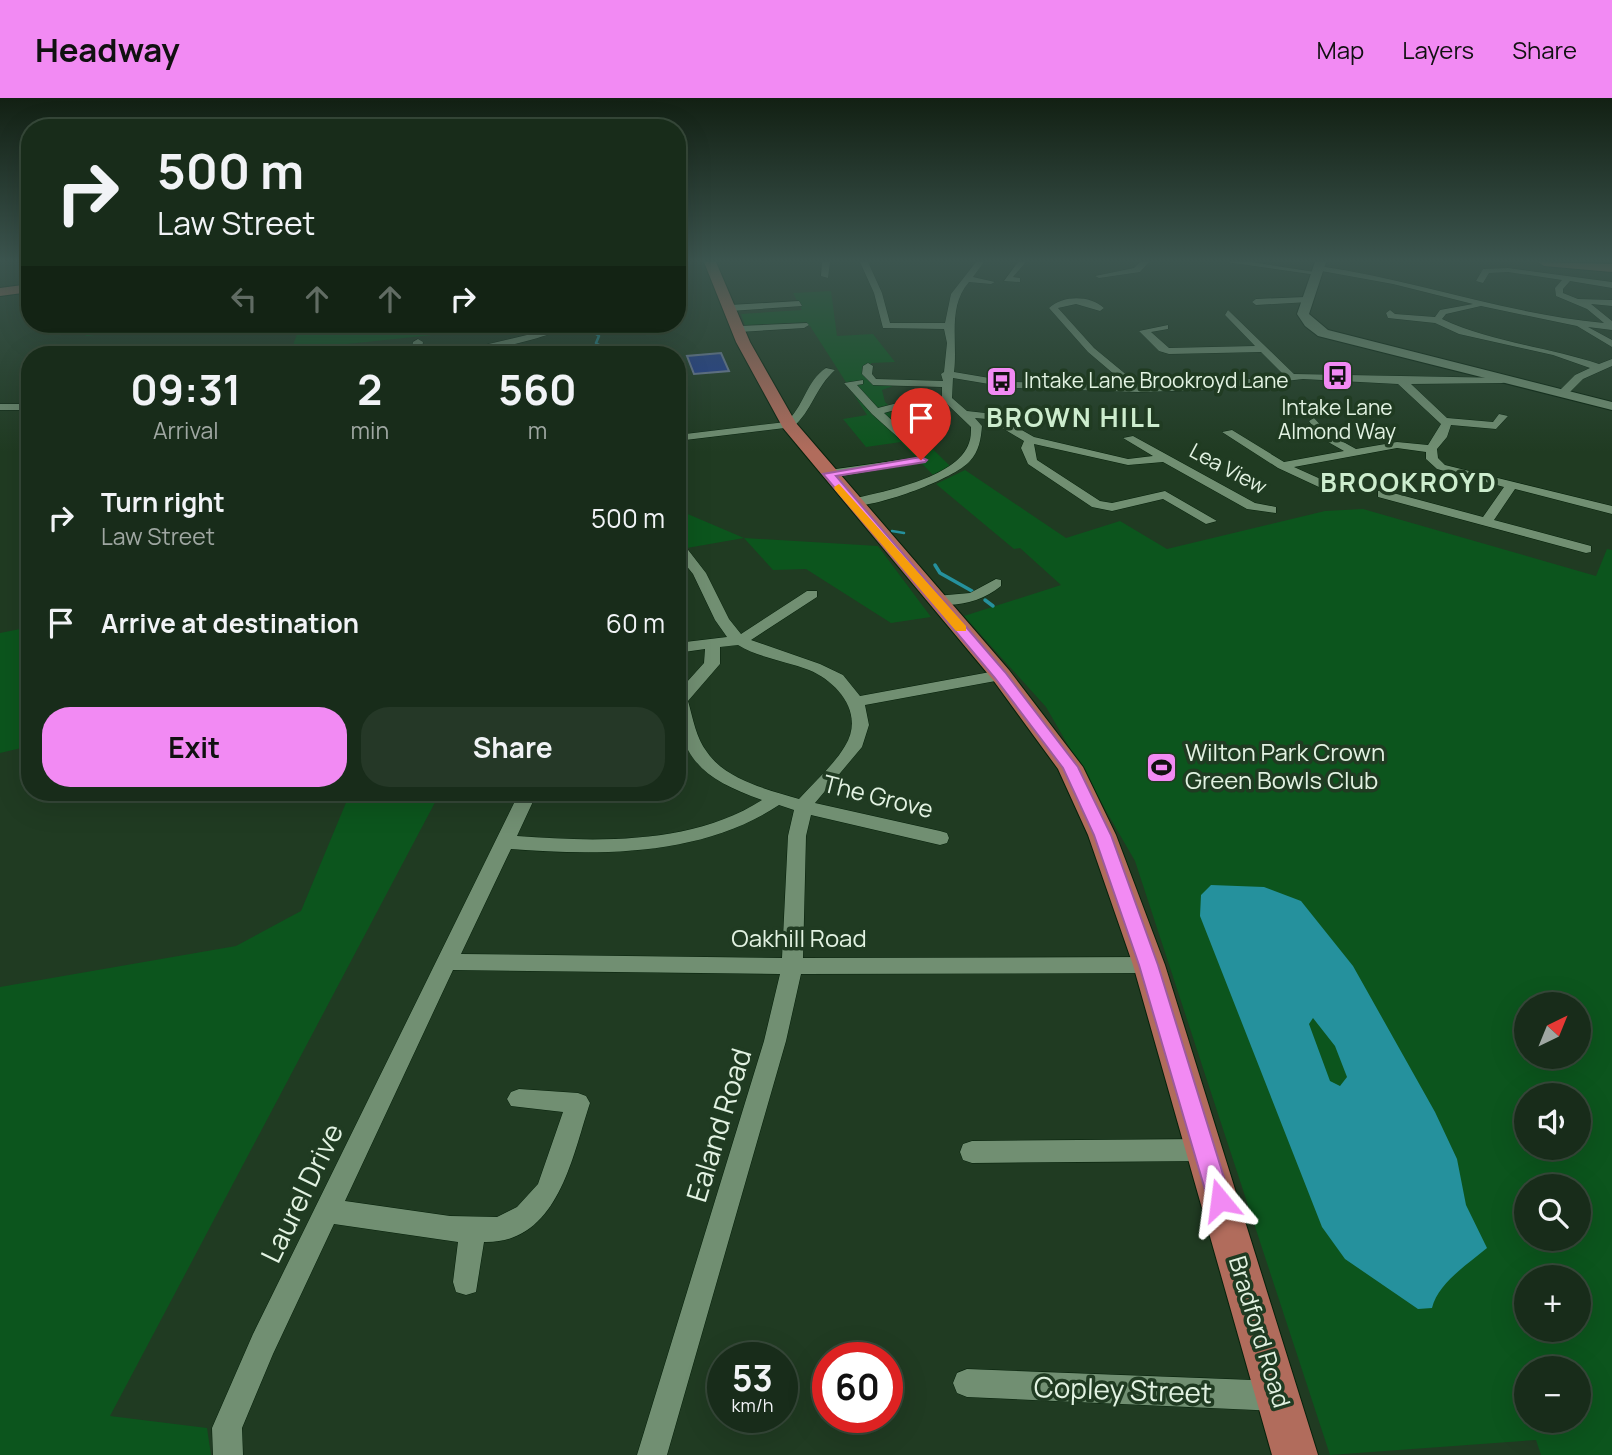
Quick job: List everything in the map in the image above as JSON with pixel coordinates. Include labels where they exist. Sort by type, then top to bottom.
[{"type":"main road","name":"Bradford Road","points":[[737,325],[758,372],[789,425],[852,503],[1000,675],[1070,767],[1102,835],[1149,965],[1295,1455]]},
{"type":"street","points":[[852,503],[920,485],[952,471],[969,455],[978,438],[977,426],[948,400],[946,379],[954,339],[948,326],[886,325]]},
{"type":"street","points":[[1069,325],[1091,349],[1138,389]]},
{"type":"street","points":[[1240,325],[1290,376]]},
{"type":"street","points":[[1312,325],[1331,336],[1612,406]]},
{"type":"street","points":[[1448,325],[1462,332],[1556,353],[1597,367]]},
{"type":"street","points":[[1578,325],[1612,344]]},
{"type":"street","points":[[1588,325],[1612,326]]},
{"type":"street","points":[[1165,327],[1144,331],[1162,349],[1178,352],[1263,349]]},
{"type":"street","points":[[488,346],[535,333]]},
{"type":"street","points":[[417,346],[418,342]]},
{"type":"street","points":[[1178,352],[1192,365]]},
{"type":"street","points":[[1562,394],[1579,377],[1612,362]]},
{"type":"street","points":[[869,366],[867,374],[873,382],[946,379],[1013,385],[1138,389],[1206,387],[1290,376],[1401,381],[1502,380]]},
{"type":"street","points":[[686,437],[789,425],[799,419],[819,378],[830,370]]},
{"type":"street","points":[[1401,381],[1446,424],[1431,449],[1432,459],[1441,467],[1612,510]]},
{"type":"street","points":[[859,382],[849,383],[916,448]]},
{"type":"street","points":[[876,412],[911,403],[948,400]]},
{"type":"street","points":[[911,403],[929,412]]},
{"type":"street","points":[[0,407],[21,407]]},
{"type":"street","name":"Lea View","points":[[964,414],[990,416],[1030,440],[1128,462],[1167,458]]},
{"type":"street","points":[[1443,421],[1496,426],[1503,416]]},
{"type":"street","points":[[1314,421],[1325,436],[1355,453]]},
{"type":"street","points":[[1228,432],[1282,466],[1321,484]]},
{"type":"street","name":"Lea View","points":[[1129,438],[1251,506],[1272,510]]},
{"type":"street","points":[[1030,440],[1027,447],[1032,462],[1096,504],[1112,507],[1166,495],[1211,521]]},
{"type":"street","points":[[1282,466],[1397,445],[1431,449]]},
{"type":"street","points":[[829,474],[921,460]]},
{"type":"street","points":[[1486,522],[1511,486]]},
{"type":"street","points":[[1382,494],[1586,549]]},
{"type":"street","points":[[686,557],[708,586],[728,631],[769,654],[815,667],[837,678],[856,702],[861,726],[854,747],[804,805],[776,799],[740,785],[708,765],[690,739],[686,724]]},
{"type":"street","points":[[936,600],[965,600],[985,593],[996,583]]},
{"type":"street","points":[[686,648],[741,640],[812,594]]},
{"type":"street","points":[[686,694],[712,664],[713,646]]},
{"type":"street","points":[[856,702],[1000,675]]},
{"type":"street","points":[[505,842],[557,847],[631,843],[709,831],[761,811],[776,799]]},
{"type":"street","name":"Laurel Drive","points":[[228,1455],[227,1428],[264,1344],[524,801]]},
{"type":"street","name":"The Grove","points":[[804,805],[940,838]]},
{"type":"street","name":"Ealand Road","points":[[652,1455],[775,1041],[792,966],[797,836],[804,805]]},
{"type":"street","name":"Oakhill Road","points":[[448,962],[792,966],[1149,965]]},
{"type":"street","points":[[329,1210],[450,1229],[473,1230],[499,1230],[526,1216],[548,1191],[578,1103],[519,1099]]},
{"type":"street","points":[[972,1152],[1205,1150]]},
{"type":"street","points":[[467,1282],[473,1230]]},
{"type":"street","name":"Copley Street","points":[[967,1383],[1279,1396]]},
{"type":"green space","points":[[745,325],[836,325],[837,336],[873,334],[895,362],[871,363],[871,374],[876,381],[893,386],[882,390],[885,402],[950,466],[933,475],[901,442],[866,447],[843,419],[867,415],[810,326],[747,331]]},
{"type":"green space","points":[[85,333],[114,333],[86,336]]},
{"type":"green space","points":[[298,333],[451,333],[329,346],[293,346]]},
{"type":"green space","points":[[965,470],[1066,538],[1120,521],[1167,549],[1325,511],[1363,509],[1596,576],[1607,549],[1612,550],[1612,1455],[1541,1455],[1536,1440],[1330,1455],[1135,861],[1046,707],[964,616],[1061,585],[1020,548],[1014,549],[936,484]]},
{"type":"green space","points":[[686,513],[744,538],[687,548]]},
{"type":"green space","points":[[744,538],[878,546],[931,617],[891,623],[806,569],[773,570]]},
{"type":"green space","points":[[21,629],[21,748],[0,753],[0,633]]},
{"type":"green space","points":[[347,801],[436,801],[110,1416],[207,1428],[211,1455],[0,1455],[0,987],[236,946],[301,911]]},
{"type":"water","points":[[1211,885],[1264,887],[1301,901],[1353,966],[1435,1112],[1457,1159],[1466,1205],[1487,1248],[1447,1282],[1432,1308],[1418,1309],[1345,1259],[1322,1227],[1200,916],[1201,895]],"holes":[[[1313,1018],[1335,1046],[1347,1077],[1340,1086],[1330,1081],[1309,1024]]]},
{"type":"building","points":[[721,353],[729,371],[694,374],[687,356]]},
{"type":"waterway","points":[[594,333],[599,336],[596,343],[603,346]]},
{"type":"waterway","points":[[892,531],[904,533]]},
{"type":"waterway","points":[[935,565],[940,573],[972,591]]},
{"type":"waterway","points":[[985,600],[993,606]]},
{"type":"slow traffic","points":[[839,487],[961,629]]},
{"type":"place","name":"Intake Lane Almond Way","points":[[1337,376]]},
{"type":"place","name":"Intake Lane Brookroyd Lane","points":[[1001,381]]},
{"type":"place","name":"Wilton Park Crown Green Bowls Club","points":[[1162,767]]},
{"type":"district","name":"BROWN HILL","points":[[1074,418]]},
{"type":"district","name":"BROOKROYD","points":[[1409,483]]},
{"type":"route","points":[[921,460],[829,474],[1000,675],[1070,767],[1102,835],[1149,965],[1220,1200]]}]
